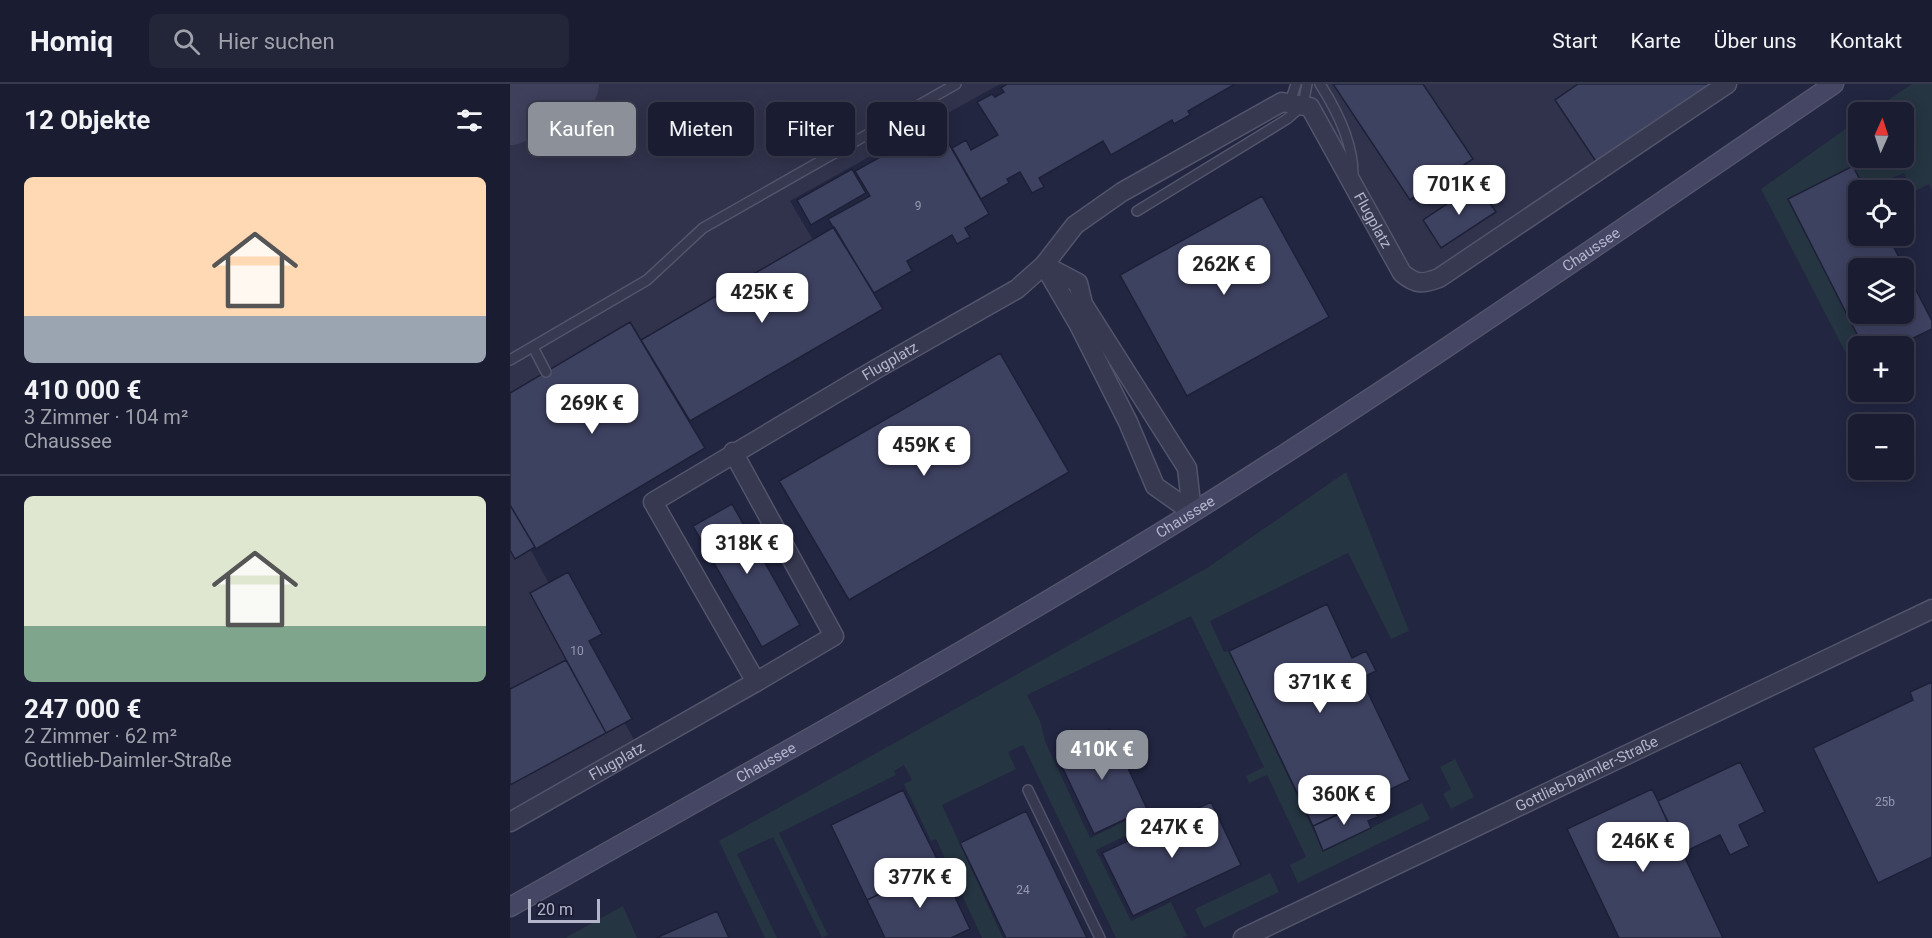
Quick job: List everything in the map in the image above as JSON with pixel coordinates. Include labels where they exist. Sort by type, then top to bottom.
[{"type":"main road","name":"Chaussee","points":[[510,907],[980,640],[1192,512],[1356,408],[1834,84]]},
{"type":"street","name":"Flugplatz","points":[[756,682],[653,502],[734,452],[1017,289],[1044,265],[1075,225],[1122,192],[1282,102],[1310,107],[1402,273],[1412,282],[1424,284],[1439,278],[1727,84]]},
{"type":"street","points":[[1044,265],[1078,283],[1083,304],[1186,468],[1192,512]]},
{"type":"street","points":[[1044,265],[1079,325],[1128,422],[1155,486],[1192,512]]},
{"type":"street","name":"Flugplatz","points":[[510,822],[834,636],[734,452]]},
{"type":"street","name":"Gottlieb-Daimler-Straße","points":[[1243,938],[1932,609]]},
{"type":"lane","points":[[510,360],[647,280],[703,228],[956,84]]},
{"type":"lane","points":[[1296,84],[1297,104]]},
{"type":"lane","points":[[1137,211],[1287,119],[1307,84]]},
{"type":"lane","points":[[1320,84],[1335,108],[1354,159],[1353,186]]},
{"type":"lane","points":[[532,348],[546,372]]},
{"type":"lane","points":[[1028,790],[1100,938]]},
{"type":"shaded area","points":[[510,84],[1000,84],[947,114],[947,102],[867,102],[867,156],[871,156],[790,201],[813,240],[641,340],[630,323],[510,393]]},
{"type":"shaded area","points":[[1294,84],[1721,84],[1433,271],[1413,272],[1381,235]]},
{"type":"shaded area","points":[[1912,84],[1932,84],[1932,190],[1929,184],[1914,192],[1914,180],[1907,180],[1904,173],[1888,180],[1859,180],[1854,168],[1914,168],[1914,102],[1885,102]]},
{"type":"shaded area","points":[[1848,127],[1849,168],[1788,200],[1848,317],[1848,324],[1852,324],[1858,336],[1848,336],[1848,357],[1761,189]]},
{"type":"shaded area","points":[[1346,472],[1409,631],[1391,639],[1348,553],[1210,621],[1224,652],[1229,651],[1323,851],[1422,803],[1430,819],[1298,883],[1290,865],[1306,857],[1267,775],[1249,783],[1246,776],[1264,767],[1191,616],[1027,695],[1040,721],[1045,741],[1090,838],[1140,814],[1146,826],[1096,850],[1131,921],[1171,902],[1187,936],[1182,938],[1116,938],[1023,745],[1008,752],[1016,769],[942,805],[1003,938],[982,938],[936,839],[931,841],[904,784],[912,780],[904,765],[894,771],[896,775],[779,833],[828,935],[822,938],[773,837],[737,854],[777,938],[765,938],[719,841],[1207,568]]},
{"type":"shaded area","points":[[510,512],[639,749],[510,822]]},
{"type":"shaded area","points":[[1455,759],[1474,797],[1451,809],[1443,794],[1451,789],[1440,767]]},
{"type":"shaded area","points":[[1270,873],[1279,892],[1204,928],[1195,909]]},
{"type":"shaded area","points":[[623,906],[637,938],[565,938]]},
{"type":"building","points":[[1007,84],[1235,84],[1188,111],[1190,115],[1174,124],[1172,120],[1111,155],[1103,141],[1039,178],[1044,187],[1032,193],[1020,172],[1007,179],[1009,183],[981,199],[952,148],[966,140],[971,150],[998,135],[977,102],[992,94],[995,97],[1004,92],[1001,88]]},
{"type":"building","points":[[1333,84],[1423,84],[1473,159],[1410,200]]},
{"type":"building","points":[[1578,84],[1715,84],[1597,163],[1555,100]]},
{"type":"building","points":[[947,141],[989,214],[965,228],[970,237],[957,244],[952,235],[907,261],[912,271],[874,293],[828,219],[870,196],[855,171],[882,156],[947,156]]},
{"type":"building","points":[[1849,168],[1854,168],[1860,180],[1848,180],[1848,246],[1893,246],[1899,258],[1848,258],[1848,317],[1788,199]]},
{"type":"building","points":[[852,169],[866,193],[811,225],[797,200]]},
{"type":"building","points":[[1477,184],[1496,212],[1441,248],[1423,220]]},
{"type":"building","points":[[1262,196],[1329,317],[1187,396],[1120,275]]},
{"type":"building","points":[[834,227],[883,309],[690,421],[641,340]]},
{"type":"building","points":[[1914,286],[1932,321],[1932,329],[1914,338],[1858,336],[1852,324],[1914,324]]},
{"type":"building","points":[[630,322],[705,448],[536,549],[510,505],[510,393]]},
{"type":"building","points":[[1000,353],[1069,472],[849,600],[779,481]]},
{"type":"building","points":[[732,504],[800,625],[762,647],[693,526]]},
{"type":"building","points":[[510,505],[535,547],[515,559],[510,550]]},
{"type":"building","points":[[568,572],[602,634],[589,641],[632,719],[606,733],[530,593]]},
{"type":"building","points":[[1327,604],[1352,658],[1366,651],[1376,671],[1361,678],[1410,780],[1313,826],[1229,651]]},
{"type":"building","points":[[566,660],[606,733],[510,785],[510,689]]},
{"type":"building","points":[[1932,682],[1932,857],[1878,883],[1813,748],[1913,700],[1910,692]]},
{"type":"building","points":[[1110,729],[1147,809],[1094,834],[1056,754]]},
{"type":"building","points":[[1740,762],[1765,812],[1739,825],[1749,846],[1730,855],[1720,835],[1682,853],[1658,801]]},
{"type":"building","points":[[1652,789],[1723,938],[1619,938],[1567,829]]},
{"type":"building","points":[[903,790],[940,865],[867,900],[831,825]]},
{"type":"building","points":[[1211,802],[1241,865],[1133,916],[1102,853]]},
{"type":"building","points":[[1361,804],[1365,811],[1373,807],[1378,817],[1368,821],[1371,828],[1323,851],[1313,826]]},
{"type":"building","points":[[1026,811],[1087,938],[1006,938],[960,843]]},
{"type":"building","points":[[940,865],[970,929],[951,938],[885,938],[867,900]]},
{"type":"building","points":[[717,911],[729,938],[656,938]]},
{"type":"taxiway","points":[[510,113],[567,84]]}]
